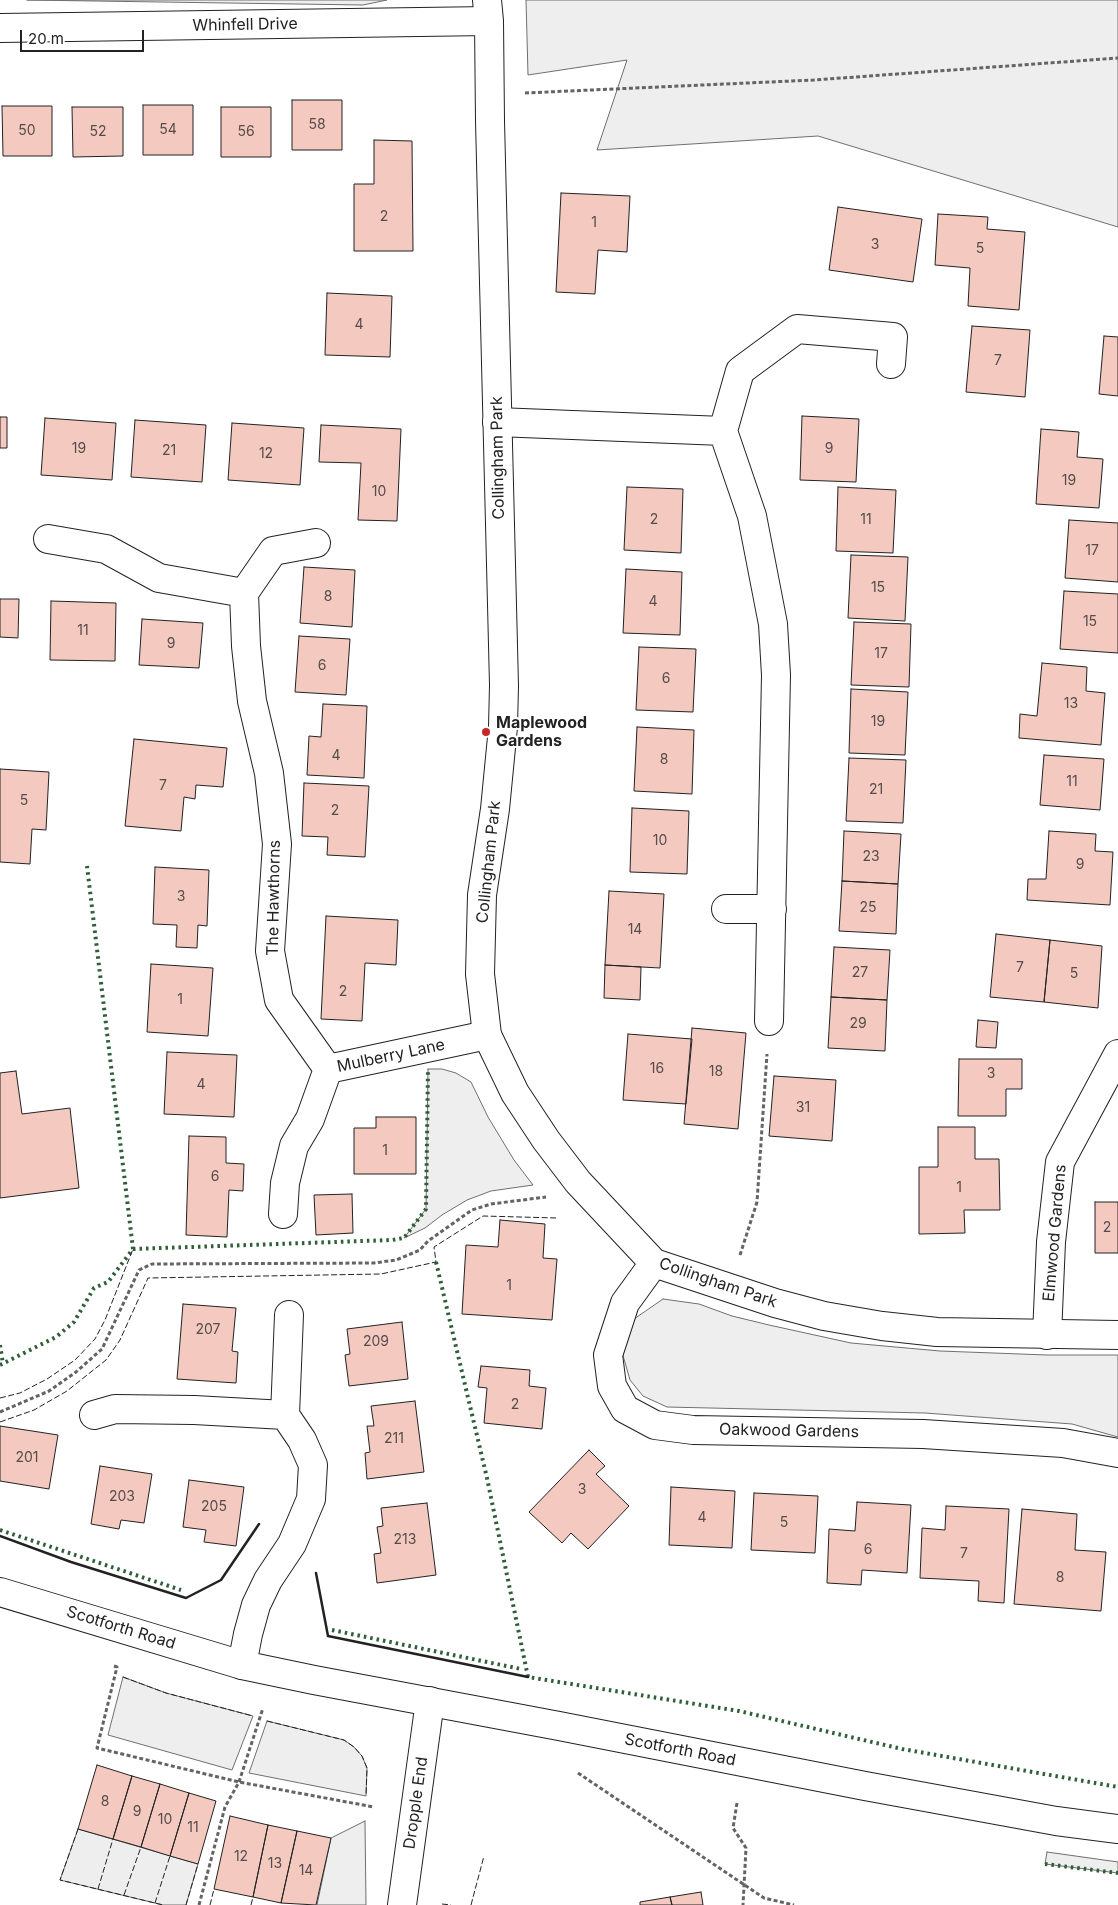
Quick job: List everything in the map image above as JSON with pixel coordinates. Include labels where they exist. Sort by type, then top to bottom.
[{"type":"street","name":"Whinfell Drive","points":[[0,28],[488,11]]},
{"type":"street","name":"Collingham Park","points":[[488,11],[504,685],[496,809],[482,895],[480,974],[487,1035],[515,1093],[546,1140],[578,1182],[654,1263],[775,1303],[824,1316],[882,1326],[937,1332],[1118,1335]]},
{"type":"street","points":[[769,1021],[776,675],[773,624],[752,516],[723,431],[740,371],[797,329],[893,337],[891,364]]},
{"type":"street","points":[[497,422],[723,431]]},
{"type":"street","points":[[48,538],[106,550],[159,578],[244,593],[273,551],[316,543]]},
{"type":"street","name":"The Hawthorns","points":[[244,593],[246,646],[252,701],[269,773],[276,844],[270,951],[279,1000],[328,1069]]},
{"type":"street","points":[[726,909],[772,909]]},
{"type":"street","name":"Mulberry Lane","points":[[283,1214],[285,1183],[294,1146],[310,1119],[328,1069],[487,1035]]},
{"type":"street","name":"Elmwood Gardens","points":[[1047,1335],[1051,1242],[1060,1162],[1118,1054]]},
{"type":"street","name":"Oakwood Gardens","points":[[654,1263],[625,1303],[608,1356],[612,1386],[625,1409],[655,1425],[693,1430],[922,1434],[1064,1443],[1118,1453]]},
{"type":"street","points":[[242,1665],[256,1605],[268,1580],[292,1544],[311,1499],[313,1465],[302,1440],[285,1415],[289,1315]]},
{"type":"street","points":[[94,1415],[115,1409],[285,1415]]},
{"type":"street","name":"Scotforth Road","points":[[0,1592],[242,1665],[865,1786],[1056,1821],[1118,1829]]},
{"type":"street","name":"Dropple End","points":[[402,1905],[430,1701]]},
{"type":"path","points":[[490,94],[814,80],[1118,58]]},
{"type":"path","points":[[730,1287],[757,1202],[769,1021]]},
{"type":"path","points":[[0,1412],[49,1391],[76,1372],[102,1349],[139,1270],[152,1264],[374,1263],[396,1260],[420,1250],[428,1241],[472,1210],[491,1204],[543,1199],[550,1196]]},
{"type":"path","points":[[116,1667],[97,1748],[239,1782],[374,1806]]},
{"type":"path","points":[[200,1905],[225,1808],[239,1782],[263,1708]]},
{"type":"path","points":[[578,1773],[764,1898],[794,1905]]},
{"type":"path","points":[[737,1803],[733,1828],[746,1848],[743,1905]]},
{"type":"shaded area","points":[[27,0],[387,0],[363,5]]},
{"type":"shaded area","points":[[526,0],[1118,0],[1118,227],[818,136],[597,150],[627,60],[528,75]]},
{"type":"shaded area","points":[[428,1069],[442,1069],[456,1073],[471,1082],[488,1117],[514,1160],[533,1185],[491,1191],[467,1200],[425,1228],[404,1238],[426,1209]]},
{"type":"shaded area","points":[[663,1299],[699,1304],[732,1316],[851,1343],[940,1351],[1047,1355],[1118,1355],[1118,1437],[1072,1424],[925,1413],[667,1407],[643,1396],[630,1380],[622,1352],[634,1319]]},
{"type":"shaded area","points":[[123,1677],[166,1693],[253,1716],[232,1770],[108,1735]]},
{"type":"shaded area","points":[[267,1721],[344,1740],[354,1747],[362,1756],[367,1768],[366,1796],[249,1773]]},
{"type":"shaded area","points":[[365,1821],[366,1905],[317,1905],[331,1838]]},
{"type":"shaded area","points":[[78,1829],[198,1864],[186,1905],[163,1905],[60,1880]]},
{"type":"shaded area","points":[[1047,1852],[1118,1862],[1118,1873],[1045,1864]]},
{"type":"building","points":[[292,100],[342,100],[342,150],[292,150]]},
{"type":"building","points":[[143,105],[193,105],[193,155],[143,155]]},
{"type":"building","points":[[2,106],[52,106],[52,156],[3,156]]},
{"type":"building","points":[[72,107],[123,107],[123,156],[73,157]]},
{"type":"building","points":[[221,107],[271,107],[271,157],[221,157]]},
{"type":"building","points":[[374,140],[412,141],[413,251],[354,251],[354,184],[374,184]]},
{"type":"building","points":[[561,193],[630,196],[627,252],[598,250],[595,294],[556,292]]},
{"type":"building","points":[[838,207],[922,219],[913,282],[829,270]]},
{"type":"building","points":[[938,214],[988,217],[987,229],[1025,232],[1019,310],[968,306],[970,268],[935,265]]},
{"type":"building","points":[[327,293],[392,296],[390,357],[325,355]]},
{"type":"building","points":[[972,326],[1030,330],[1025,397],[966,392]]},
{"type":"building","points":[[1104,336],[1118,337],[1118,396],[1099,394]]},
{"type":"building","points":[[802,416],[859,419],[856,482],[800,480]]},
{"type":"building","points":[[0,417],[7,417],[7,448],[0,448]]},
{"type":"building","points":[[45,418],[116,423],[112,480],[41,475]]},
{"type":"building","points":[[135,420],[206,425],[202,482],[131,477]]},
{"type":"building","points":[[232,423],[304,428],[300,485],[228,480]]},
{"type":"building","points":[[321,425],[401,429],[397,521],[358,520],[361,463],[319,462]]},
{"type":"building","points":[[1041,429],[1079,432],[1077,457],[1103,459],[1099,508],[1036,504]]},
{"type":"building","points":[[627,487],[683,489],[681,553],[624,550]]},
{"type":"building","points":[[838,487],[896,490],[893,553],[836,551]]},
{"type":"building","points":[[1069,520],[1118,523],[1118,582],[1065,578]]},
{"type":"building","points":[[851,555],[908,557],[905,621],[848,618]]},
{"type":"building","points":[[304,567],[355,570],[352,627],[300,623]]},
{"type":"building","points":[[626,569],[682,572],[680,635],[623,633]]},
{"type":"building","points":[[1064,591],[1118,594],[1118,653],[1060,649]]},
{"type":"building","points":[[0,599],[19,599],[18,638],[0,637]]},
{"type":"building","points":[[51,601],[116,603],[115,661],[50,660]]},
{"type":"building","points":[[142,619],[203,623],[199,668],[139,665]]},
{"type":"building","points":[[854,622],[911,624],[909,687],[851,685]]},
{"type":"building","points":[[299,636],[350,639],[346,695],[295,692]]},
{"type":"building","points":[[639,647],[696,649],[693,712],[636,710]]},
{"type":"building","points":[[1042,663],[1087,667],[1086,691],[1105,693],[1101,745],[1019,738],[1020,714],[1037,716]]},
{"type":"building","points":[[851,689],[908,692],[905,755],[849,753]]},
{"type":"building","points":[[323,704],[367,706],[364,778],[307,775],[309,736],[321,737]]},
{"type":"building","points":[[637,727],[694,730],[692,794],[634,791]]},
{"type":"building","points":[[134,739],[227,748],[223,787],[196,785],[195,799],[184,797],[181,831],[125,826]]},
{"type":"building","points":[[1044,755],[1104,759],[1100,810],[1040,805]]},
{"type":"building","points":[[849,758],[906,760],[903,823],[846,821]]},
{"type":"building","points":[[0,769],[49,772],[46,830],[32,829],[30,864],[0,862]]},
{"type":"building","points":[[304,783],[369,786],[365,857],[327,855],[328,837],[302,836]]},
{"type":"building","points":[[632,808],[689,811],[687,874],[630,872]]},
{"type":"building","points":[[844,831],[901,834],[898,884],[842,881]]},
{"type":"building","points":[[1049,831],[1096,834],[1095,851],[1113,852],[1110,905],[1027,900],[1028,879],[1046,879]]},
{"type":"building","points":[[155,867],[209,870],[207,926],[198,925],[197,948],[176,947],[177,925],[153,924]]},
{"type":"building","points":[[842,881],[898,884],[896,934],[839,931]]},
{"type":"building","points":[[609,891],[664,894],[660,968],[605,965]]},
{"type":"building","points":[[326,916],[398,920],[396,965],[365,963],[362,1021],[321,1019]]},
{"type":"building","points":[[996,934],[1050,940],[1044,1002],[990,997]]},
{"type":"building","points":[[1050,940],[1102,946],[1098,1008],[1044,1002]]},
{"type":"building","points":[[834,947],[890,950],[887,1000],[831,997]]},
{"type":"building","points":[[151,964],[213,968],[208,1036],[147,1032]]},
{"type":"building","points":[[605,965],[641,967],[640,1000],[604,998]]},
{"type":"building","points":[[831,997],[887,1000],[885,1051],[828,1048]]},
{"type":"building","points":[[978,1020],[998,1022],[996,1048],[976,1047]]},
{"type":"building","points":[[692,1028],[746,1033],[738,1129],[684,1124]]},
{"type":"building","points":[[628,1034],[692,1039],[686,1104],[623,1100]]},
{"type":"building","points":[[167,1052],[237,1055],[234,1117],[164,1114]]},
{"type":"building","points":[[959,1059],[1022,1059],[1022,1089],[1006,1089],[1006,1116],[958,1116]]},
{"type":"building","points":[[16,1071],[22,1114],[70,1108],[79,1188],[0,1198],[0,1073]]},
{"type":"building","points":[[774,1076],[836,1080],[832,1141],[769,1136]]},
{"type":"building","points":[[376,1117],[416,1117],[416,1174],[354,1174],[354,1128],[376,1128]]},
{"type":"building","points":[[938,1127],[975,1127],[975,1159],[999,1159],[1000,1210],[964,1210],[965,1233],[919,1234],[919,1167],[938,1167]]},
{"type":"building","points":[[189,1136],[226,1137],[226,1163],[244,1164],[243,1191],[229,1190],[227,1237],[186,1235]]},
{"type":"building","points":[[352,1194],[353,1233],[316,1235],[314,1195]]},
{"type":"building","points":[[1095,1202],[1118,1202],[1118,1253],[1095,1253]]},
{"type":"building","points":[[500,1220],[545,1224],[543,1258],[557,1259],[552,1320],[462,1314],[466,1245],[498,1247]]},
{"type":"building","points":[[183,1304],[236,1308],[232,1351],[238,1352],[236,1383],[177,1379]]},
{"type":"building","points":[[402,1322],[408,1379],[349,1386],[345,1355],[350,1354],[347,1329]]},
{"type":"building","points":[[481,1366],[530,1370],[529,1386],[546,1388],[542,1429],[484,1423],[487,1388],[478,1387]]},
{"type":"building","points":[[415,1401],[424,1472],[367,1479],[365,1453],[370,1452],[367,1426],[374,1426],[371,1406]]},
{"type":"building","points":[[0,1426],[58,1435],[49,1489],[0,1481]]},
{"type":"building","points":[[589,1450],[605,1466],[596,1474],[629,1506],[588,1549],[571,1533],[562,1543],[529,1512]]},
{"type":"building","points":[[100,1466],[152,1474],[144,1523],[121,1520],[119,1529],[91,1524]]},
{"type":"building","points":[[189,1480],[244,1487],[236,1546],[204,1542],[206,1530],[183,1527]]},
{"type":"building","points":[[671,1487],[735,1491],[732,1548],[669,1545]]},
{"type":"building","points":[[754,1493],[818,1496],[815,1553],[751,1550]]},
{"type":"building","points":[[857,1502],[911,1505],[907,1573],[862,1570],[861,1585],[827,1583],[829,1529],[855,1531]]},
{"type":"building","points":[[427,1503],[436,1575],[377,1583],[374,1554],[381,1553],[377,1527],[383,1526],[381,1508]]},
{"type":"building","points":[[946,1506],[1009,1509],[1004,1603],[978,1601],[979,1581],[920,1578],[922,1528],[945,1530]]},
{"type":"building","points":[[1022,1509],[1077,1514],[1075,1550],[1106,1552],[1101,1611],[1014,1604]]},
{"type":"building","points":[[97,1765],[132,1776],[113,1839],[78,1829]]},
{"type":"building","points":[[132,1776],[160,1784],[141,1847],[113,1839]]},
{"type":"building","points":[[160,1784],[189,1793],[170,1856],[141,1847]]},
{"type":"building","points":[[189,1793],[216,1801],[198,1864],[170,1856]]},
{"type":"building","points":[[230,1816],[268,1825],[253,1897],[214,1889]]},
{"type":"building","points":[[268,1825],[297,1831],[281,1903],[253,1897]]},
{"type":"building","points":[[297,1831],[331,1838],[316,1905],[281,1903]]},
{"type":"building","points":[[701,1892],[703,1905],[672,1905],[670,1897]]},
{"type":"building","points":[[670,1897],[672,1905],[640,1905],[640,1902]]},
{"type":"hedge","points":[[0,1365],[56,1337],[74,1322],[94,1288],[108,1282],[133,1249],[87,866]]},
{"type":"hedge","points":[[133,1249],[392,1240],[404,1238],[426,1209],[428,1069]]},
{"type":"hedge","points":[[436,1262],[487,1478],[528,1677],[739,1711],[902,1749],[1118,1787]]},
{"type":"hedge","points":[[0,1345],[3,1364]]},
{"type":"hedge","points":[[0,1530],[181,1590]]},
{"type":"hedge","points":[[332,1630],[521,1669]]},
{"type":"hedge","points":[[1045,1864],[1118,1873]]},
{"type":"fence","points":[[0,1422],[34,1410],[67,1391],[106,1360],[120,1340],[148,1278],[381,1274],[436,1262],[434,1247],[483,1216],[557,1218]]},
{"type":"fence","points":[[0,1398],[20,1393],[47,1379],[75,1360],[95,1339],[105,1320],[133,1249]]},
{"type":"fence","points":[[123,1677],[166,1693],[253,1716]]},
{"type":"fence","points":[[267,1721],[344,1740],[354,1747],[362,1756],[367,1768],[366,1796]]},
{"type":"fence","points":[[78,1829],[60,1880],[163,1905]]},
{"type":"fence","points":[[98,1889],[113,1839]]},
{"type":"fence","points":[[124,1895],[141,1847]]},
{"type":"fence","points":[[155,1903],[170,1856]]},
{"type":"fence","points":[[471,1905],[484,1856]]},
{"type":"fence","points":[[186,1905],[198,1864]]},
{"type":"fence","points":[[210,1905],[214,1889]]},
{"type":"fence","points":[[251,1905],[253,1897]]},
{"type":"fence","points":[[442,1904],[451,1905]]},
{"type":"wall","points":[[0,1536],[71,1562],[186,1598],[221,1580],[259,1524]]},
{"type":"wall","points":[[316,1573],[328,1636],[528,1677]]},
{"type":"place","name":"Maplewood Gardens","points":[[486,732]]}]
